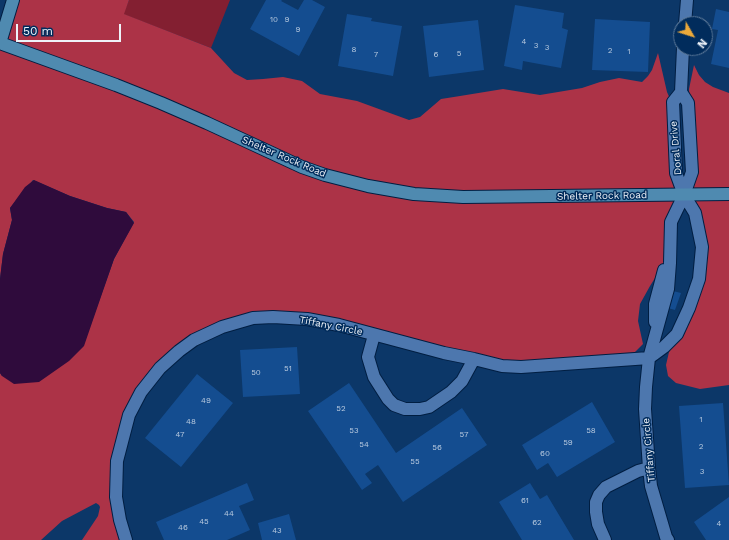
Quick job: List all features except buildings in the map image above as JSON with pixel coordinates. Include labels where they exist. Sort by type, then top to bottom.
[{"type":"main road","points":[[0,43],[13,0]]},
{"type":"main road","name":"Shelter Rock Road","points":[[0,43],[161,103],[302,167],[325,175],[368,186],[414,194],[463,197],[729,194]]},
{"type":"street","points":[[685,16],[686,0]]},
{"type":"street","name":"Doral Drive","points":[[682,56],[680,92],[673,102],[676,173],[684,195]]},
{"type":"street","points":[[649,358],[664,347],[677,334],[689,308],[699,278],[702,247],[695,213],[684,195]]},
{"type":"street","name":"Tiffany Circle","points":[[665,539],[651,486],[645,409],[646,387],[649,358],[668,289],[671,222],[684,195]]},
{"type":"street","name":"Tiffany Circle","points":[[126,540],[120,520],[116,497],[117,461],[129,415],[141,392],[160,368],[194,340],[222,327],[253,318],[273,317],[307,319],[339,325],[444,353],[502,366],[521,367],[649,358]]},
{"type":"street","points":[[374,335],[368,357],[374,377],[388,399],[394,405],[405,409],[420,409],[429,407],[451,392],[462,381],[474,359]]},
{"type":"street","points":[[605,540],[598,524],[596,512],[596,502],[599,495],[606,488],[638,471],[649,468]]},
{"type":"shaded area","points":[[13,0],[129,0],[124,14],[211,48],[234,73],[247,80],[283,77],[302,81],[320,94],[357,101],[409,120],[420,117],[441,99],[503,89],[540,95],[582,88],[619,78],[642,82],[652,70],[658,53],[667,92],[671,101],[684,194],[692,172],[689,89],[694,65],[699,75],[705,82],[713,87],[729,93],[729,385],[700,389],[676,383],[668,376],[666,365],[669,352],[678,335],[704,247],[684,195],[666,257],[640,304],[638,321],[643,344],[634,353],[521,367],[273,317],[194,340],[141,392],[117,461],[124,540],[82,540],[98,516],[100,507],[96,503],[62,521],[41,540],[0,540],[0,373],[2,376],[83,346],[114,259],[134,222],[126,212],[107,208],[70,196],[33,180],[10,208],[12,220],[3,254],[0,279],[0,43]]},
{"type":"shaded area","points":[[129,0],[230,0],[211,48],[123,14]]},
{"type":"shaded area","points":[[34,180],[70,196],[107,208],[126,212],[134,223],[114,259],[84,346],[69,361],[39,382],[14,384],[0,373],[0,279],[3,254],[12,220],[10,208],[25,187]]}]
